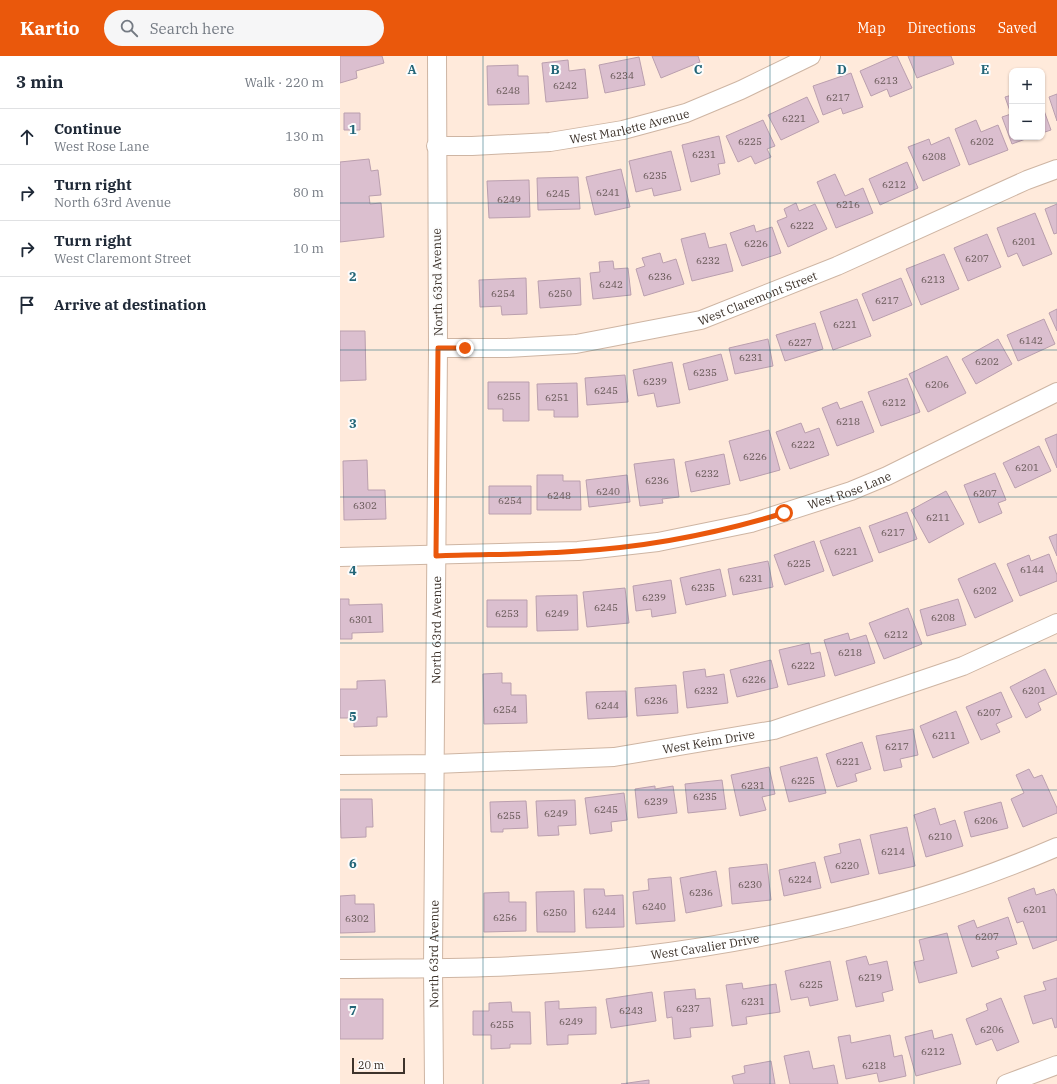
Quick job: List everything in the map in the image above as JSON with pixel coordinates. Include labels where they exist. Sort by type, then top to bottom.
[{"type":"street","name":"North 63rd Avenue","points":[[434,1084],[433,967],[438,348],[436,146],[437,56]]},
{"type":"street","name":"West Marlette Avenue","points":[[436,146],[472,146],[550,142],[623,130],[686,113],[741,90],[810,56]]},
{"type":"street","name":"West Claremont Street","points":[[438,348],[507,348],[576,344],[701,320],[837,266],[1027,180],[1057,169]]},
{"type":"street","name":"West Rose Lane","points":[[340,557],[436,556],[605,549],[658,542],[751,523],[851,491],[880,479],[1057,392]]},
{"type":"street","name":"West Keim Drive","points":[[340,765],[435,764],[614,757],[774,730],[963,666],[1057,623]]},
{"type":"street","name":"West Cavalier Drive","points":[[340,969],[512,966],[612,959],[714,945],[776,934],[850,917],[973,879],[1057,847]]},
{"type":"street","points":[[1006,1084],[1057,1065]]},
{"type":"building","points":[[340,56],[382,56],[384,63],[356,71],[357,78],[340,83]]},
{"type":"building","points":[[652,56],[698,56],[700,62],[661,78]]},
{"type":"building","points":[[897,56],[912,88],[890,97],[887,89],[871,96],[860,71]]},
{"type":"building","points":[[908,56],[951,56],[954,64],[917,78]]},
{"type":"building","points":[[639,57],[645,85],[605,93],[599,65]]},
{"type":"building","points":[[568,60],[569,71],[585,69],[588,98],[546,102],[542,63]]},
{"type":"building","points":[[518,65],[518,76],[528,76],[529,104],[488,105],[487,66]]},
{"type":"building","points":[[851,73],[863,107],[843,114],[841,108],[823,115],[813,86]]},
{"type":"building","points":[[1057,94],[1057,121],[1049,97]]},
{"type":"building","points":[[1009,96],[1009,108],[1005,97]]},
{"type":"building","points":[[807,97],[819,122],[781,140],[768,115]]},
{"type":"building","points":[[344,113],[360,113],[360,130],[344,130]]},
{"type":"building","points":[[1045,113],[1051,130],[1045,132]]},
{"type":"building","points":[[1009,115],[1009,136],[1002,117]]},
{"type":"building","points":[[763,120],[775,146],[767,149],[771,157],[755,164],[751,156],[738,162],[726,136]]},
{"type":"building","points":[[976,120],[981,132],[998,125],[1008,150],[969,165],[955,129]]},
{"type":"building","points":[[719,136],[725,163],[718,164],[720,174],[691,182],[682,145]]},
{"type":"building","points":[[949,137],[960,165],[923,181],[908,147],[929,139],[931,145]]},
{"type":"building","points":[[1011,140],[1023,140],[1012,144]]},
{"type":"building","points":[[671,151],[681,190],[654,196],[652,188],[636,192],[629,161]]},
{"type":"building","points":[[369,159],[371,171],[378,170],[381,195],[369,196],[370,204],[381,203],[384,237],[340,242],[340,162]]},
{"type":"building","points":[[907,162],[918,188],[880,205],[869,179]]},
{"type":"building","points":[[621,169],[630,207],[595,215],[586,177]]},
{"type":"building","points":[[835,174],[845,196],[863,188],[873,213],[836,228],[817,182]]},
{"type":"building","points":[[578,177],[580,209],[538,210],[537,178]]},
{"type":"building","points":[[529,180],[530,217],[489,218],[487,181]]},
{"type":"building","points":[[796,203],[799,211],[815,204],[827,229],[788,247],[777,221],[787,217],[784,209]]},
{"type":"building","points":[[1057,204],[1057,233],[1054,234],[1045,209]]},
{"type":"building","points":[[1035,213],[1052,254],[1023,266],[1017,253],[1008,257],[997,228]]},
{"type":"building","points":[[754,225],[756,232],[772,227],[781,253],[742,266],[730,233]]},
{"type":"building","points":[[705,233],[709,248],[726,244],[733,271],[692,281],[681,239]]},
{"type":"building","points":[[987,234],[1001,267],[968,281],[954,248]]},
{"type":"building","points":[[660,253],[663,263],[676,259],[684,284],[644,296],[636,269],[645,266],[642,258]]},
{"type":"building","points":[[944,254],[959,289],[921,305],[906,269]]},
{"type":"building","points":[[613,261],[614,269],[628,268],[631,295],[593,299],[590,273],[600,272],[599,262]]},
{"type":"building","points":[[526,278],[527,314],[502,315],[501,306],[480,307],[479,280]]},
{"type":"building","points":[[580,278],[581,305],[540,308],[538,281]]},
{"type":"building","points":[[901,278],[912,305],[873,321],[862,294]]},
{"type":"building","points":[[857,299],[871,336],[833,350],[820,312]]},
{"type":"building","points":[[1057,309],[1057,331],[1049,313]]},
{"type":"building","points":[[1044,319],[1055,344],[1018,361],[1007,335]]},
{"type":"building","points":[[815,323],[823,349],[785,361],[776,335]]},
{"type":"building","points":[[340,331],[365,331],[366,380],[340,381]]},
{"type":"building","points":[[768,339],[773,366],[735,374],[729,348]]},
{"type":"building","points":[[998,339],[1012,364],[976,384],[962,359]]},
{"type":"building","points":[[721,354],[728,380],[689,390],[683,364]]},
{"type":"building","points":[[947,356],[966,393],[928,412],[909,374]]},
{"type":"building","points":[[672,362],[680,403],[657,407],[654,393],[638,396],[633,370]]},
{"type":"building","points":[[625,375],[628,402],[587,405],[585,378]]},
{"type":"building","points":[[907,378],[920,412],[881,426],[868,392]]},
{"type":"building","points":[[488,382],[529,382],[529,421],[503,421],[503,409],[488,409]]},
{"type":"building","points":[[577,383],[578,417],[554,417],[554,410],[538,410],[537,384]]},
{"type":"building","points":[[862,401],[874,432],[837,446],[822,408],[837,402],[840,409]]},
{"type":"building","points":[[801,423],[805,433],[819,428],[829,455],[790,469],[776,432]]},
{"type":"building","points":[[769,430],[780,470],[740,481],[729,441]]},
{"type":"building","points":[[1057,434],[1057,468],[1045,439]]},
{"type":"building","points":[[1039,446],[1051,471],[1015,488],[1003,463]]},
{"type":"building","points":[[724,454],[730,484],[691,492],[685,462]]},
{"type":"building","points":[[674,459],[679,497],[662,499],[663,503],[640,506],[634,464]]},
{"type":"building","points":[[367,460],[368,490],[385,490],[386,519],[344,520],[343,461]]},
{"type":"building","points":[[995,473],[1006,500],[998,503],[1002,513],[979,523],[964,485]]},
{"type":"building","points":[[537,475],[563,475],[563,481],[580,481],[581,510],[537,510]]},
{"type":"building","points":[[627,475],[630,502],[589,507],[586,480]]},
{"type":"building","points":[[489,486],[531,486],[531,514],[489,514]]},
{"type":"building","points":[[946,491],[964,524],[929,543],[911,510]]},
{"type":"building","points":[[907,512],[917,539],[879,553],[869,526]]},
{"type":"building","points":[[860,527],[873,561],[833,576],[820,541]]},
{"type":"building","points":[[1057,534],[1057,556],[1049,537]]},
{"type":"building","points":[[814,541],[824,571],[785,585],[774,555]]},
{"type":"building","points":[[1049,554],[1057,575],[1057,581],[1020,596],[1007,564],[1029,555],[1031,561]]},
{"type":"building","points":[[768,561],[773,587],[733,595],[728,569]]},
{"type":"building","points":[[995,563],[1013,601],[975,618],[958,579]]},
{"type":"building","points":[[720,569],[726,596],[686,605],[680,578]]},
{"type":"building","points":[[671,580],[676,613],[652,617],[651,609],[636,611],[633,586]]},
{"type":"building","points":[[625,588],[629,623],[587,627],[583,592]]},
{"type":"building","points":[[577,595],[578,630],[537,631],[536,596]]},
{"type":"building","points":[[340,599],[349,599],[349,605],[382,604],[383,632],[352,633],[352,639],[340,639]]},
{"type":"building","points":[[958,599],[966,625],[927,636],[920,610]]},
{"type":"building","points":[[487,600],[527,600],[527,627],[487,627]]},
{"type":"building","points":[[908,608],[922,644],[884,659],[869,623]]},
{"type":"building","points":[[848,633],[850,640],[866,635],[875,663],[835,676],[824,640]]},
{"type":"building","points":[[809,643],[811,654],[820,652],[825,676],[788,685],[779,650]]},
{"type":"building","points":[[771,660],[778,687],[737,697],[730,670]]},
{"type":"building","points":[[705,669],[706,677],[724,674],[728,703],[687,708],[683,672]]},
{"type":"building","points":[[1045,669],[1057,694],[1038,703],[1041,710],[1026,718],[1010,687]]},
{"type":"building","points":[[502,673],[502,683],[511,683],[511,695],[526,695],[527,723],[484,724],[483,674]]},
{"type":"building","points":[[385,680],[387,717],[377,717],[377,726],[354,727],[354,718],[340,718],[340,689],[357,689],[357,681]]},
{"type":"building","points":[[676,685],[678,713],[637,716],[635,688]]},
{"type":"building","points":[[626,691],[627,717],[588,719],[586,692]]},
{"type":"building","points":[[1001,692],[1012,717],[996,724],[1000,732],[981,740],[966,707]]},
{"type":"building","points":[[956,711],[969,743],[933,758],[920,726]]},
{"type":"building","points":[[913,729],[918,755],[900,759],[902,767],[884,771],[876,736]]},
{"type":"building","points":[[862,742],[871,769],[855,774],[857,781],[837,787],[826,754]]},
{"type":"building","points":[[817,757],[826,793],[789,802],[780,767]]},
{"type":"building","points":[[769,767],[775,794],[762,797],[766,810],[740,816],[731,775]]},
{"type":"building","points":[[1029,769],[1034,778],[1042,775],[1057,808],[1057,813],[1023,827],[1011,799],[1024,793],[1016,775]]},
{"type":"building","points":[[722,780],[726,809],[688,813],[685,784]]},
{"type":"building","points":[[655,786],[655,789],[673,786],[677,813],[638,818],[635,789]]},
{"type":"building","points":[[624,793],[627,820],[611,822],[612,831],[590,834],[585,798]]},
{"type":"building","points":[[340,799],[372,799],[373,827],[366,827],[366,837],[341,838]]},
{"type":"building","points":[[575,800],[576,825],[558,826],[559,835],[538,836],[536,801]]},
{"type":"building","points":[[526,801],[528,828],[503,829],[503,832],[491,832],[490,802]]},
{"type":"building","points":[[1001,802],[1008,828],[971,837],[964,812]]},
{"type":"building","points":[[935,808],[940,825],[955,820],[963,846],[926,857],[914,815]]},
{"type":"building","points":[[907,827],[915,866],[879,874],[870,835]]},
{"type":"building","points":[[860,839],[869,874],[831,883],[824,857],[841,853],[839,844]]},
{"type":"building","points":[[815,862],[821,888],[784,896],[779,870]]},
{"type":"building","points":[[767,864],[771,900],[732,904],[729,868]]},
{"type":"building","points":[[716,871],[722,906],[686,913],[680,878]]},
{"type":"building","points":[[671,877],[675,921],[636,924],[633,892],[649,890],[648,879]]},
{"type":"building","points":[[1034,888],[1036,895],[1054,889],[1057,896],[1057,940],[1033,949],[1023,921],[1017,923],[1008,898]]},
{"type":"building","points":[[584,889],[604,889],[605,896],[623,895],[624,927],[586,928]]},
{"type":"building","points":[[574,891],[575,932],[537,932],[536,892]]},
{"type":"building","points":[[509,892],[509,902],[526,902],[526,931],[484,932],[484,893]]},
{"type":"building","points":[[355,895],[355,904],[374,904],[375,932],[340,933],[340,896]]},
{"type":"building","points":[[1008,917],[1017,944],[996,951],[999,958],[972,967],[958,926],[974,920],[977,928]]},
{"type":"building","points":[[947,933],[957,973],[919,983],[914,962],[924,960],[919,940]]},
{"type":"building","points":[[866,956],[869,965],[887,961],[893,990],[882,993],[884,1001],[856,1007],[846,961]]},
{"type":"building","points":[[830,961],[838,1000],[810,1006],[808,997],[791,1000],[785,971]]},
{"type":"building","points":[[1057,978],[1057,1027],[1055,1028],[1052,1018],[1033,1024],[1024,996],[1046,990],[1043,982]]},
{"type":"building","points":[[742,983],[743,989],[776,984],[780,1012],[746,1017],[747,1024],[732,1026],[726,985]]},
{"type":"building","points":[[695,989],[696,999],[710,998],[713,1026],[690,1028],[691,1037],[674,1039],[672,1017],[667,1018],[664,992]]},
{"type":"building","points":[[652,992],[656,1021],[611,1028],[606,999]]},
{"type":"building","points":[[1001,998],[1019,1042],[997,1051],[992,1039],[976,1045],[966,1019],[988,1010],[986,1004]]},
{"type":"building","points":[[340,999],[383,999],[383,1039],[340,1039]]},
{"type":"building","points":[[559,1001],[559,1009],[596,1007],[596,1034],[568,1035],[568,1044],[547,1045],[545,1002]]},
{"type":"building","points":[[511,1002],[512,1012],[530,1012],[531,1044],[510,1044],[510,1048],[491,1049],[491,1035],[473,1035],[473,1011],[489,1011],[489,1003]]},
{"type":"building","points":[[932,1030],[934,1039],[952,1034],[961,1064],[916,1076],[905,1037]]},
{"type":"building","points":[[850,1035],[851,1043],[890,1035],[894,1057],[902,1055],[906,1076],[879,1082],[877,1073],[846,1079],[838,1037]]},
{"type":"building","points":[[809,1051],[813,1069],[834,1065],[838,1084],[790,1084],[784,1056]]},
{"type":"building","points":[[771,1061],[775,1084],[734,1084],[732,1076],[745,1073],[744,1066]]},
{"type":"building","points":[[649,1080],[649,1084],[621,1084]]},
{"type":"route","points":[[465,348],[438,348],[436,556],[578,551],[611,548],[658,542],[705,533],[751,523],[784,513]]}]
